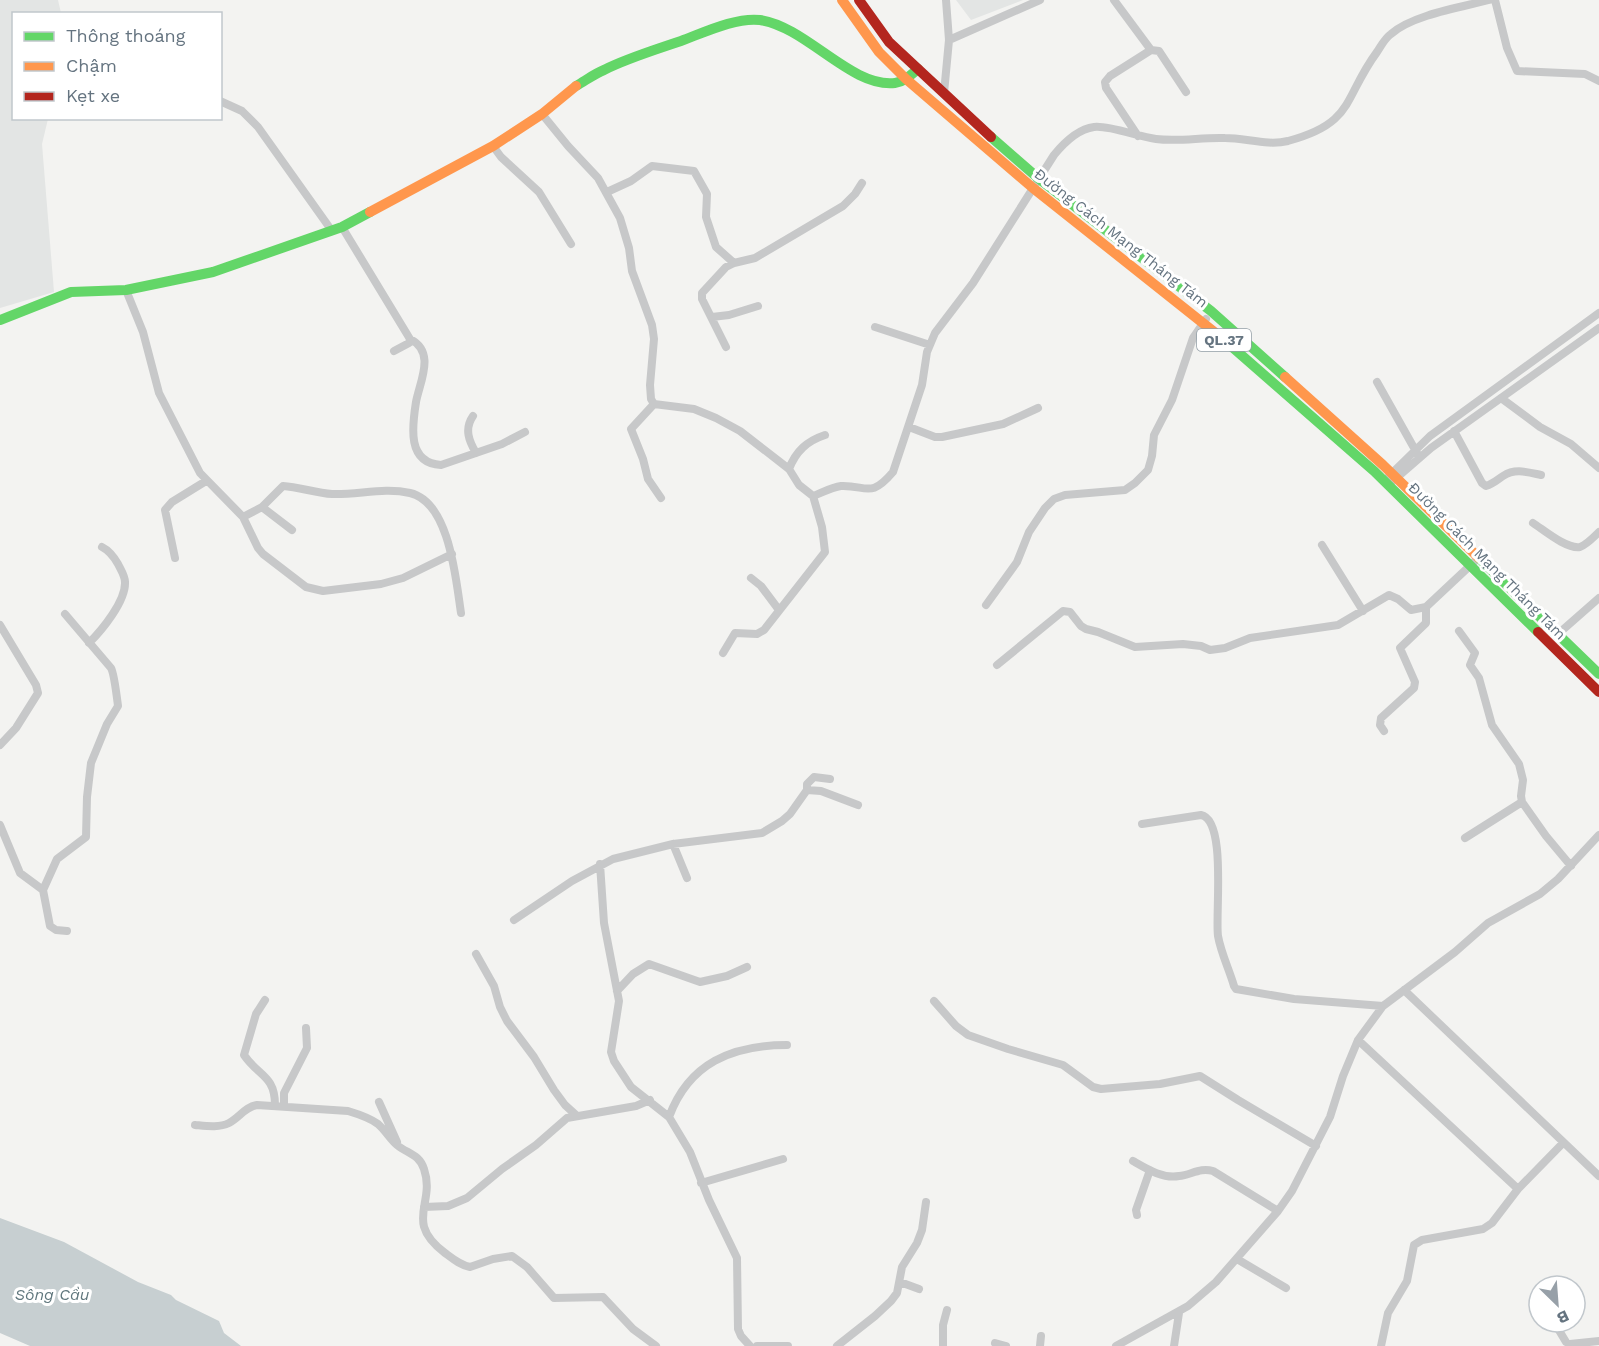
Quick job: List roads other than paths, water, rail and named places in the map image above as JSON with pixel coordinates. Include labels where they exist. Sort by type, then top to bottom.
[{"type":"main road","name":"Đường Cách Mạng Tháng Tám","points":[[842,0],[879,52],[906,79],[1203,322],[1271,382],[1390,479],[1479,558],[1599,674]]},
{"type":"main road","name":"Đường Cách Mạng Tháng Tám","points":[[859,0],[889,42],[1036,184],[1211,311],[1280,372],[1390,479],[1470,566],[1599,692]]},
{"type":"main road","points":[[0,320],[71,292],[126,290],[213,272],[337,229],[493,146],[601,71],[733,23],[759,20],[792,30],[854,72],[875,81],[895,83],[906,79],[918,69]]},
{"type":"main road","points":[[1271,382],[1280,372]]},
{"type":"street","points":[[944,93],[949,40],[946,0]]},
{"type":"street","points":[[949,40],[1040,0]]},
{"type":"street","points":[[1114,0],[1151,50],[1161,52],[1186,92]]},
{"type":"street","points":[[813,496],[838,486],[866,490],[876,487],[893,472],[922,384],[927,351],[935,333],[973,283],[1062,145],[1082,131],[1093,127],[1159,140],[1225,138],[1271,143],[1310,134],[1330,124],[1347,106],[1371,60],[1389,34],[1410,22],[1490,0]]},
{"type":"street","points":[[1495,0],[1507,48],[1517,70],[1585,74],[1599,81]]},
{"type":"street","points":[[1138,136],[1106,88],[1105,82],[1110,76],[1151,50]]},
{"type":"street","points":[[222,102],[242,111],[258,126],[337,229],[410,339],[416,342],[425,360],[425,372],[414,414],[414,442],[420,457],[432,464],[441,465],[502,444],[525,432]]},
{"type":"street","points":[[542,114],[608,192],[626,234],[632,271],[652,325],[654,339],[650,385],[651,399],[654,404]]},
{"type":"street","points":[[493,146],[501,157],[539,192],[572,244]]},
{"type":"street","points":[[608,192],[632,181],[652,166],[694,171],[707,194],[707,222],[716,247],[734,262]]},
{"type":"street","points":[[726,347],[702,299],[702,293],[723,270],[734,262],[755,258],[843,206],[862,183]]},
{"type":"street","points":[[126,290],[143,332],[159,393],[200,473],[243,517],[263,554],[300,583],[314,590],[323,591],[381,584],[403,578],[452,554]]},
{"type":"street","points":[[712,317],[729,315],[758,306]]},
{"type":"street","points":[[987,605],[1017,562],[1029,532],[1054,499],[1065,495],[1125,490],[1148,470],[1154,435],[1172,400],[1193,338],[1211,311]]},
{"type":"street","points":[[1390,479],[1430,436],[1599,313]]},
{"type":"street","points":[[875,327],[930,345]]},
{"type":"street","points":[[1418,451],[1454,431],[1599,328]]},
{"type":"street","points":[[394,351],[409,343],[410,339]]},
{"type":"street","points":[[1554,345],[1561,355]]},
{"type":"street","points":[[1377,382],[1418,451]]},
{"type":"street","points":[[1501,398],[1540,427],[1571,444],[1599,468]]},
{"type":"street","points":[[654,404],[694,409],[740,431],[789,469],[799,485],[813,496],[822,526],[825,552],[761,632],[735,633],[723,653]]},
{"type":"street","points":[[654,404],[631,429],[643,459],[648,480],[661,498]]},
{"type":"street","points":[[909,427],[935,437],[942,437],[1003,424],[1038,408]]},
{"type":"street","points":[[473,416],[467,427],[476,453]]},
{"type":"street","points":[[1454,431],[1482,483],[1486,486],[1511,471],[1541,475]]},
{"type":"street","points":[[789,469],[793,459],[804,446],[825,435]]},
{"type":"street","points":[[175,558],[165,510],[172,502],[206,481]]},
{"type":"street","points":[[243,517],[262,507],[283,486],[334,494],[372,490],[412,494],[426,501],[440,521],[456,569],[461,614]]},
{"type":"street","points":[[262,507],[292,530]]},
{"type":"street","points":[[1533,523],[1558,540],[1577,547],[1599,532]]},
{"type":"street","points":[[1322,545],[1363,611]]},
{"type":"street","points":[[89,643],[117,607],[126,585],[113,555],[102,547]]},
{"type":"street","points":[[997,665],[1063,610],[1070,612],[1086,629],[1127,645],[1135,647],[1183,644],[1201,646],[1210,650],[1225,648],[1250,638],[1338,625],[1389,595],[1412,610],[1426,607],[1479,558]]},
{"type":"street","points":[[751,578],[761,586],[779,610]]},
{"type":"street","points":[[1558,634],[1599,598]]},
{"type":"street","points":[[1384,731],[1380,724],[1381,718],[1414,688],[1415,682],[1400,648],[1426,623],[1426,607]]},
{"type":"street","points":[[65,614],[114,673],[113,683],[118,706],[107,723],[92,763],[87,797],[86,837],[57,859],[43,890],[50,926],[56,930],[67,931]]},
{"type":"street","points":[[0,625],[36,685],[38,693],[16,728],[0,745]]},
{"type":"street","points":[[1459,631],[1475,653],[1470,664],[1479,678],[1492,725],[1519,764],[1523,780],[1522,802],[1571,866]]},
{"type":"street","points":[[514,920],[600,864],[629,854],[673,844],[762,833],[790,814],[807,790],[807,784],[814,777],[830,779]]},
{"type":"street","points":[[807,790],[821,791],[858,805]]},
{"type":"street","points":[[1465,838],[1522,802]]},
{"type":"street","points":[[1142,824],[1201,815],[1207,816],[1210,820],[1218,860],[1216,909],[1218,937],[1236,989],[1294,999],[1383,1006]]},
{"type":"street","points":[[0,825],[20,873],[43,890]]},
{"type":"street","points":[[1116,1346],[1179,1313],[1216,1282],[1278,1211],[1292,1191],[1330,1117],[1342,1076],[1359,1040],[1383,1006],[1455,952],[1488,923],[1539,894],[1558,879],[1599,835]]},
{"type":"street","points":[[673,844],[687,878]]},
{"type":"street","points":[[600,864],[604,923],[619,1008],[612,1052],[614,1061],[631,1087],[650,1100],[669,1118],[690,1152],[701,1183],[735,1252],[738,1329],[750,1346]]},
{"type":"street","points":[[476,954],[494,986],[507,1021],[565,1105],[576,1115]]},
{"type":"street","points":[[617,990],[633,974],[649,964],[700,982],[727,976],[747,967]]},
{"type":"street","points":[[1404,990],[1599,1176]]},
{"type":"street","points":[[265,1000],[256,1014],[244,1055],[270,1081],[280,1105]]},
{"type":"street","points":[[934,1001],[956,1026],[968,1035],[1008,1050],[1063,1065],[1093,1087],[1101,1089],[1160,1084],[1200,1076],[1316,1146]]},
{"type":"street","points":[[280,1105],[307,1048],[306,1028]]},
{"type":"street","points":[[1359,1040],[1518,1189]]},
{"type":"street","points":[[669,1118],[675,1102],[685,1088],[706,1066],[722,1056],[767,1045],[787,1045]]},
{"type":"street","points":[[423,1207],[448,1206],[466,1198],[567,1118],[636,1107],[650,1100]]},
{"type":"street","points":[[379,1102],[398,1146]]},
{"type":"street","points":[[195,1125],[222,1126],[251,1106],[280,1105],[359,1114],[378,1124],[398,1146],[414,1154],[423,1166],[426,1182],[423,1220],[428,1238],[456,1261],[470,1267],[493,1259],[512,1256],[527,1267],[554,1298],[603,1297],[633,1329],[656,1346]]},
{"type":"street","points":[[1381,1346],[1388,1313],[1407,1281],[1414,1245],[1422,1240],[1484,1229],[1492,1223],[1518,1189],[1563,1143]]},
{"type":"street","points":[[701,1183],[783,1159]]},
{"type":"street","points":[[1133,1161],[1165,1176],[1176,1177],[1207,1169],[1278,1211]]},
{"type":"street","points":[[1137,1215],[1136,1210],[1150,1170]]},
{"type":"street","points":[[837,1346],[891,1301],[897,1293],[905,1259],[917,1243],[922,1230],[926,1202]]},
{"type":"street","points":[[1237,1259],[1286,1288]]},
{"type":"street","points":[[900,1282],[920,1289]]},
{"type":"street","points":[[943,1346],[943,1325],[947,1310]]},
{"type":"street","points":[[1174,1346],[1179,1313]]},
{"type":"street","points":[[1561,1334],[1570,1344],[1599,1341]]},
{"type":"street","points":[[1040,1346],[1041,1336]]},
{"type":"street","points":[[995,1343],[1006,1346]]},
{"type":"street","points":[[757,1346],[788,1346]]},
{"type":"water","name":"Sông Cầu","points":[[0,1218],[64,1242],[138,1282],[171,1295],[176,1300],[219,1321],[224,1333],[241,1346],[30,1346],[0,1333]]}]
